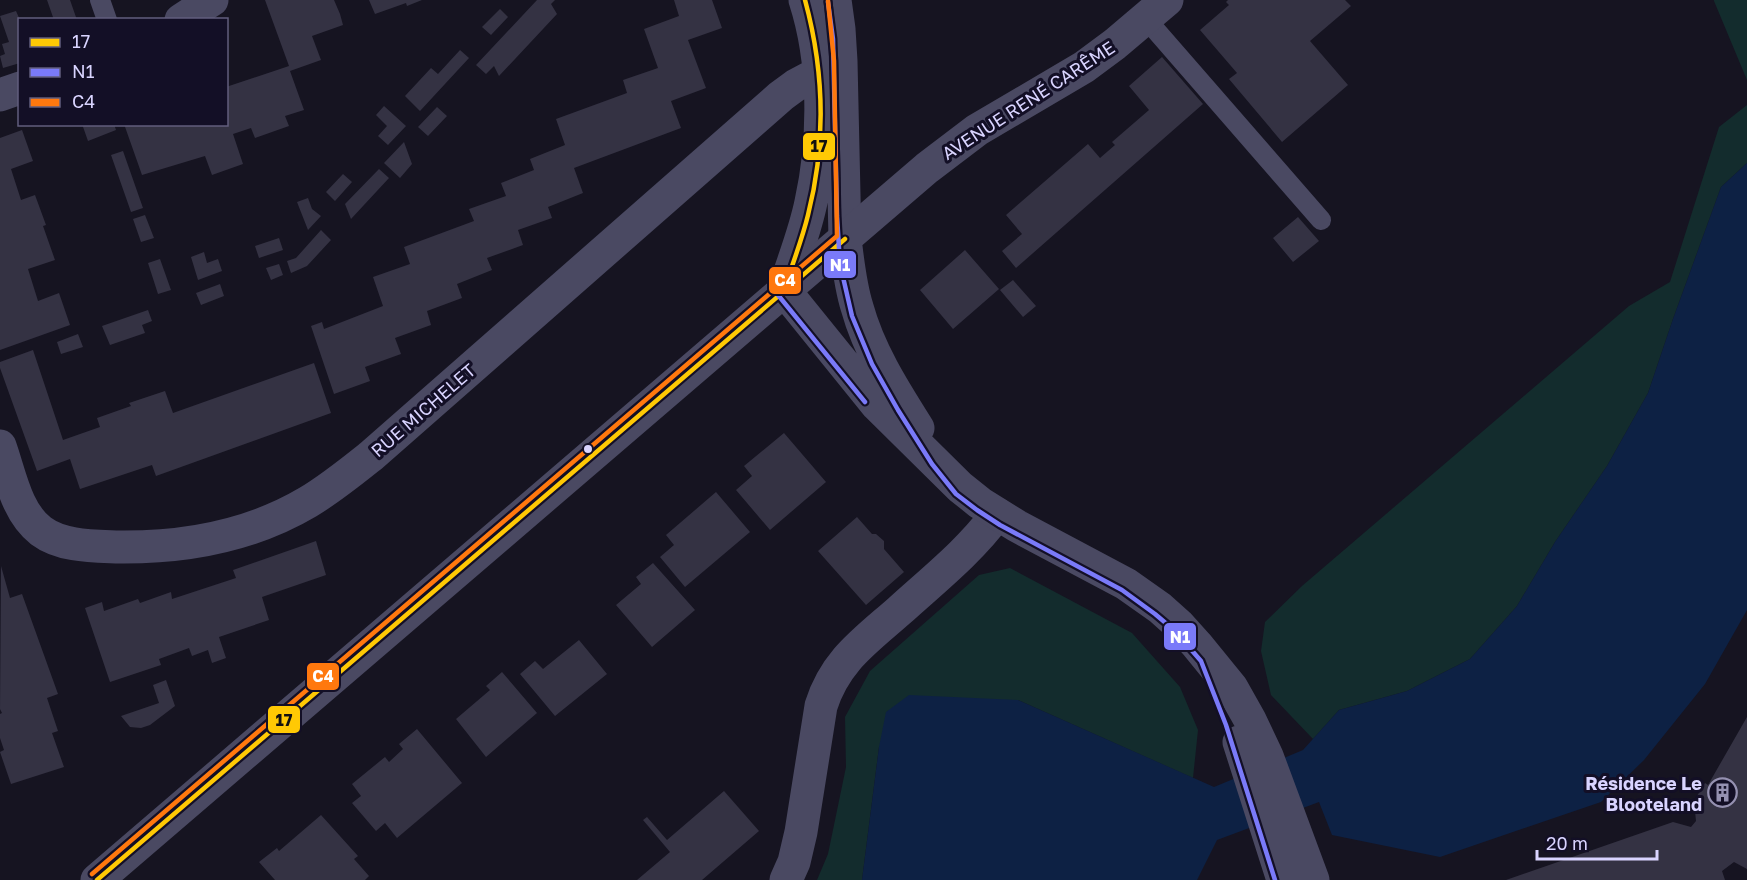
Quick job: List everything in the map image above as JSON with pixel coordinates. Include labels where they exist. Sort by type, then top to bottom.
[{"type":"street","points":[[184,18],[212,0]]},
{"type":"street","points":[[805,0],[816,41],[830,67],[845,238],[853,294],[868,339],[903,404],[944,469]]},
{"type":"street","points":[[835,0],[839,29],[830,67],[821,90],[815,181],[804,228],[784,290],[877,405],[960,487],[1017,526],[1133,589],[1179,625],[1207,657],[1242,705],[1257,762],[1280,825],[1313,880]]},
{"type":"street","name":"AVENUE RENÉ CARÊME","points":[[97,880],[927,168],[965,138],[1084,67],[1160,5]]},
{"type":"street","name":"RUE MICHELET","points":[[0,446],[23,510],[33,524],[42,532],[72,544],[134,547],[192,543],[240,532],[278,517],[308,502],[370,456],[781,96],[796,84],[830,67]]},
{"type":"street","points":[[0,95],[18,89]]},
{"type":"street","points":[[786,880],[794,862],[801,832],[821,706],[834,676],[852,653],[956,560],[985,531],[998,514]]},
{"type":"street","points":[[1280,825],[1283,880]]},
{"type":"lane","points":[[100,0],[106,18]]},
{"type":"lane","points":[[1160,5],[1321,220]]},
{"type":"green space","points":[[1747,0],[1747,80],[1714,1]]},
{"type":"green space","points":[[1747,105],[1747,163],[1721,187],[1648,393],[1607,466],[1555,542],[1517,606],[1470,659],[1407,691],[1339,710],[1313,739],[1271,695],[1261,651],[1265,622],[1302,586],[1629,306],[1670,282],[1719,127]]},
{"type":"green space","points":[[1010,568],[1132,633],[1180,687],[1198,730],[1193,778],[1018,700],[879,747],[862,880],[817,880],[828,854],[846,767],[845,717],[870,671],[979,575]]},
{"type":"water","points":[[1747,163],[1747,610],[1705,684],[1644,760],[1601,802],[1440,857],[1332,835],[1319,802],[1217,840],[1197,880],[862,880],[879,747],[886,712],[909,695],[1018,700],[1214,787],[1303,750],[1339,710],[1407,691],[1470,659],[1517,606],[1555,542],[1607,466],[1648,393],[1721,187]]},
{"type":"building","points":[[47,0],[70,0],[76,18],[53,18]]},
{"type":"building","points":[[265,0],[334,0],[343,25],[312,36],[321,60],[290,71],[304,110],[285,116],[289,126],[255,138],[251,128],[233,134],[243,164],[212,175],[205,156],[142,175],[125,126],[228,126],[228,86],[289,66]]},
{"type":"building","points":[[369,0],[422,0],[375,14]]},
{"type":"building","points":[[537,0],[555,0],[551,4],[557,14],[499,76],[494,66],[486,74],[476,65]]},
{"type":"building","points":[[674,0],[712,0],[722,28],[688,40],[706,88],[671,101],[681,128],[574,168],[583,193],[548,207],[552,218],[518,230],[523,245],[487,258],[492,270],[457,284],[462,298],[427,311],[431,325],[395,338],[401,354],[365,367],[370,381],[334,394],[311,326],[322,322],[324,329],[383,306],[373,277],[410,264],[404,247],[474,221],[469,209],[506,196],[501,183],[534,170],[530,159],[565,145],[556,119],[627,93],[623,80],[658,68],[644,29],[679,16]]},
{"type":"building","points":[[1228,0],[1345,0],[1351,6],[1310,41],[1348,85],[1282,142],[1229,79],[1237,73],[1200,30],[1229,5],[1226,2]]},
{"type":"building","points":[[500,9],[508,17],[491,35],[482,27]]},
{"type":"building","points":[[16,11],[19,18],[18,64],[3,68],[0,56],[5,54],[2,44],[9,42],[0,16]]},
{"type":"building","points":[[460,50],[469,58],[420,111],[405,96],[431,68],[438,74]]},
{"type":"building","points":[[1162,57],[1203,104],[1016,268],[1002,251],[1022,234],[1006,215],[1088,144],[1100,158],[1115,145],[1112,142],[1149,110],[1129,86]]},
{"type":"building","points":[[384,106],[406,126],[388,145],[378,136],[387,126],[376,115]]},
{"type":"building","points":[[437,107],[447,116],[428,136],[418,127]]},
{"type":"building","points":[[83,126],[115,126],[116,130],[88,141]]},
{"type":"building","points":[[22,130],[33,161],[11,169],[21,200],[35,195],[55,260],[28,269],[38,301],[59,293],[70,325],[0,350],[0,138]]},
{"type":"building","points":[[404,142],[412,164],[400,178],[384,163]]},
{"type":"building","points":[[123,151],[143,208],[131,212],[111,155]]},
{"type":"building","points":[[379,169],[389,178],[351,219],[345,204]]},
{"type":"building","points":[[343,174],[352,182],[335,201],[326,192]]},
{"type":"building","points":[[308,198],[312,209],[321,216],[308,230],[297,202]]},
{"type":"building","points":[[145,215],[154,238],[141,242],[133,219]]},
{"type":"building","points":[[1298,217],[1319,241],[1293,262],[1273,238]]},
{"type":"building","points":[[321,230],[331,240],[307,266],[291,273],[287,261],[296,258]]},
{"type":"building","points":[[279,238],[283,250],[259,258],[255,246]]},
{"type":"building","points":[[965,250],[999,289],[953,329],[920,290]]},
{"type":"building","points":[[204,252],[207,263],[218,259],[222,271],[198,280],[191,257]]},
{"type":"building","points":[[160,259],[171,290],[158,294],[148,263]]},
{"type":"building","points":[[279,264],[283,275],[271,280],[266,268]]},
{"type":"building","points":[[1013,280],[1036,306],[1023,317],[1000,290]]},
{"type":"building","points":[[220,284],[224,296],[201,305],[196,293]]},
{"type":"building","points":[[148,310],[152,321],[142,325],[145,333],[110,345],[102,326]]},
{"type":"building","points":[[78,334],[83,347],[61,354],[57,342]]},
{"type":"building","points":[[33,350],[63,440],[100,427],[97,418],[131,406],[129,403],[165,391],[173,413],[314,363],[331,413],[156,476],[152,465],[80,489],[70,459],[37,471],[0,368],[0,362]]},
{"type":"building","points":[[784,433],[826,482],[770,530],[736,490],[752,476],[744,466]]},
{"type":"building","points":[[716,492],[750,532],[685,587],[660,557],[674,545],[666,535]]},
{"type":"building","points":[[857,517],[872,534],[876,534],[884,541],[884,549],[904,572],[866,605],[818,551]]},
{"type":"building","points":[[316,541],[326,575],[262,597],[269,620],[219,637],[226,658],[212,663],[208,650],[192,656],[189,648],[159,659],[161,665],[110,682],[85,608],[102,602],[104,611],[138,599],[140,603],[171,592],[172,599],[236,578],[233,570]]},
{"type":"building","points":[[653,563],[695,610],[652,647],[616,605],[641,584],[636,577]]},
{"type":"building","points":[[1,566],[10,598],[22,594],[58,694],[47,698],[58,731],[52,733],[64,767],[11,784],[0,752],[4,750],[0,738],[0,714],[2,713],[0,709]]},
{"type":"building","points":[[579,640],[607,674],[555,716],[520,674],[535,661],[543,669]]},
{"type":"building","points":[[502,672],[537,713],[486,757],[456,719],[490,690],[486,686]]},
{"type":"building","points":[[166,680],[175,706],[150,725],[141,728],[130,727],[121,716],[159,703],[153,685]]},
{"type":"building","name":"Résidence Le Blooteland","points":[[1747,717],[1747,869],[1734,862],[1722,871],[1725,880],[1506,880],[1673,822],[1691,827],[1696,821],[1694,801],[1705,783],[1708,785]]},
{"type":"building","points":[[417,729],[462,783],[397,838],[385,823],[376,831],[352,803],[361,796],[352,784],[385,757],[389,762],[403,749],[399,744]]},
{"type":"building","points":[[724,791],[759,831],[702,880],[637,880],[670,852],[643,820],[647,817],[667,840]]},
{"type":"building","points":[[321,815],[358,856],[354,859],[369,876],[365,880],[275,880],[259,862],[277,848],[279,851]]},
{"type":"transit line","name":"17","points":[[784,290],[808,215],[814,188],[820,134],[816,53],[805,0]]},
{"type":"transit line","name":"C4","points":[[92,874],[837,236],[834,61],[828,1]]},
{"type":"transit line","name":"N1","points":[[828,2],[833,39],[840,264],[852,316],[872,364],[932,464],[956,494],[1000,525],[1122,590],[1174,630],[1201,661],[1226,725],[1275,880]]},
{"type":"transit line","name":"17","points":[[97,880],[845,239]]},
{"type":"transit line","name":"N1","points":[[778,295],[865,402]]},
{"type":"place","name":"Résidence Le Blooteland","points":[[1723,793]]}]
